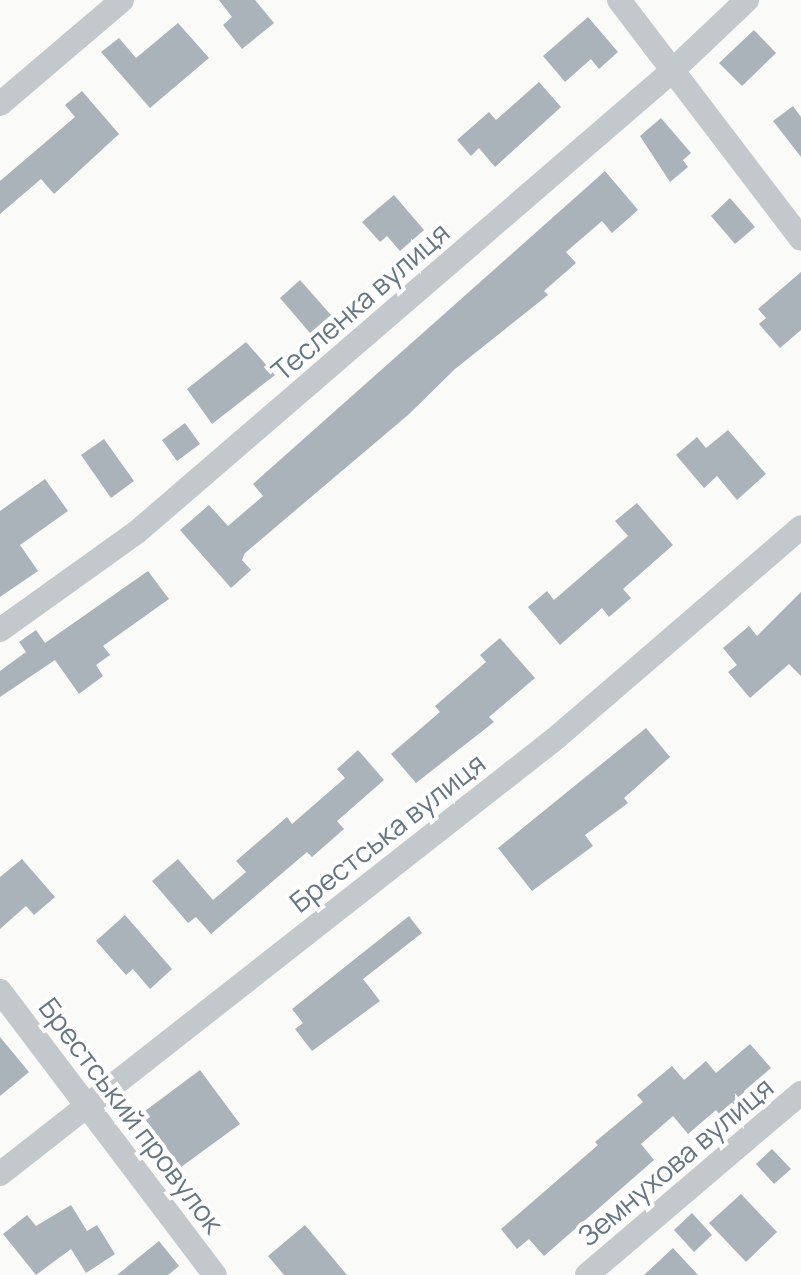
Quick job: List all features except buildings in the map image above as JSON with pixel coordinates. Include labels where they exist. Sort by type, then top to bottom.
[{"type":"street","points":[[0,104],[122,0]]},
{"type":"street","points":[[619,0],[801,239]]},
{"type":"street","name":"Тесленка вулиця","points":[[0,630],[137,532],[671,72],[747,0]]},
{"type":"street","name":"Брестська вулиця","points":[[0,1174],[556,738],[801,527]]},
{"type":"street","name":"Брестський провулок","points":[[0,991],[88,1102],[215,1275]]},
{"type":"street","name":"Земнухова вулиця","points":[[587,1275],[801,1093]]}]
